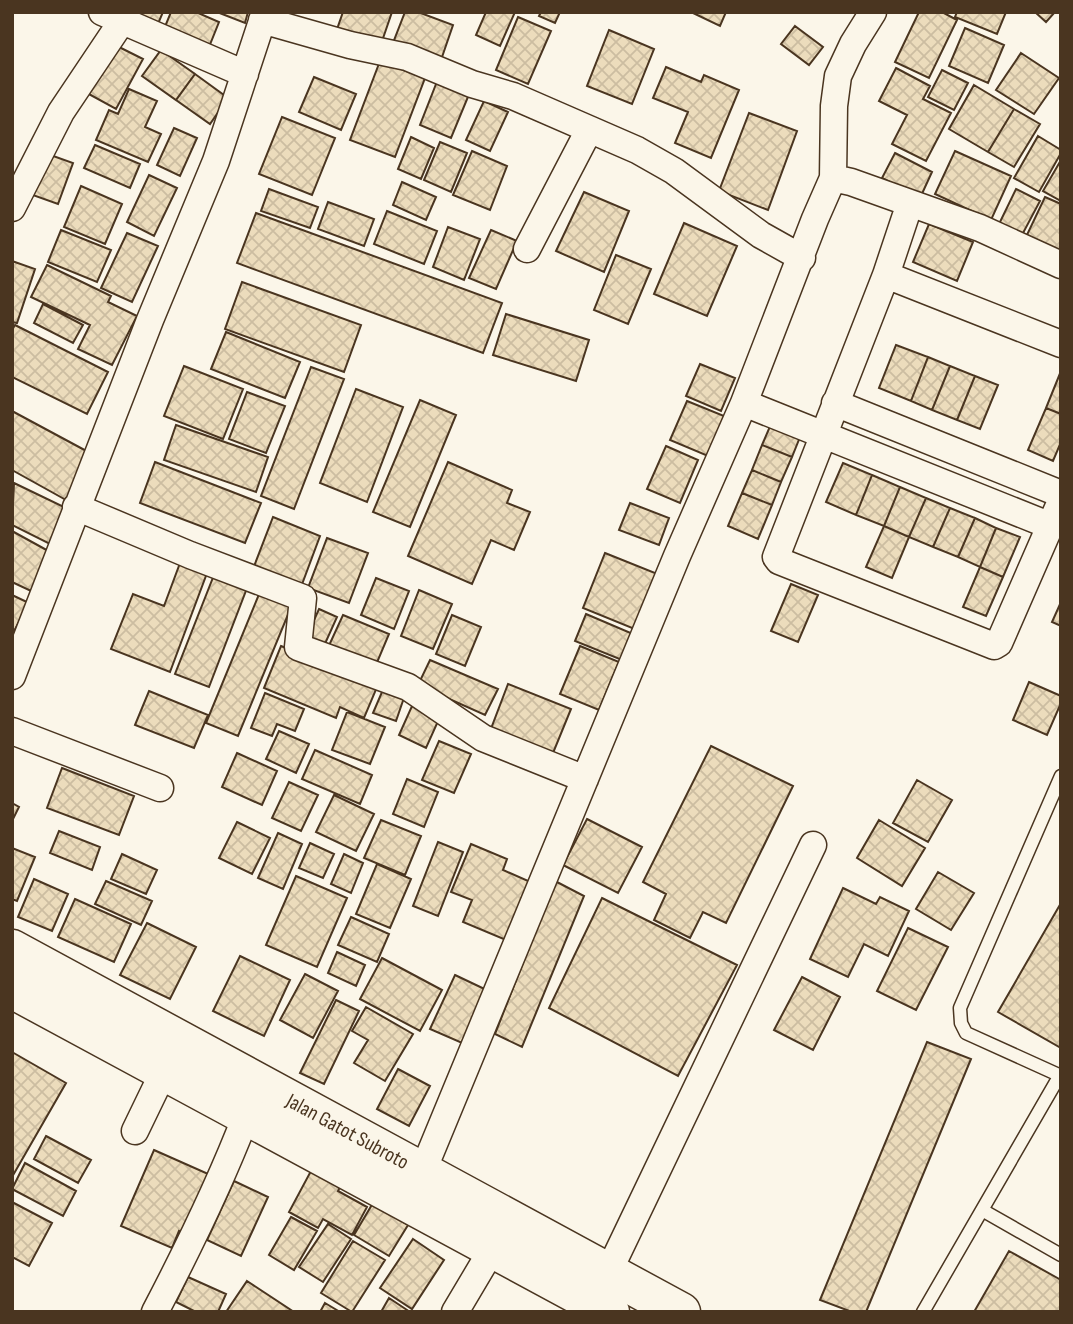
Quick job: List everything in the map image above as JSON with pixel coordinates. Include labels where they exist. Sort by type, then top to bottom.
[{"type":"highway","name":"Jalan Gatot Subroto","points":[[12,949],[681,1312]]},
{"type":"highway","name":"Jalan Gatot Subroto","points":[[12,989],[610,1312]]},
{"type":"street","points":[[422,1172],[744,403],[802,258],[833,178],[834,106],[838,76],[853,44],[873,12]]},
{"type":"street","points":[[12,676],[150,320],[216,161],[263,16],[350,45],[407,57],[472,84],[513,96],[654,159],[761,235],[802,258]]},
{"type":"street","points":[[12,208],[112,17],[246,74]]},
{"type":"street","points":[[527,249],[589,130]]},
{"type":"street","points":[[833,178],[980,228],[1061,265]]},
{"type":"street","points":[[910,203],[886,275],[776,557],[779,561],[994,646],[999,643],[1061,501]]},
{"type":"street","points":[[886,275],[1061,344]]},
{"type":"street","points":[[744,403],[1051,526]]},
{"type":"street","points":[[835,403],[1061,494]]},
{"type":"street","points":[[76,507],[190,555],[303,598],[298,647],[408,687],[483,738],[585,779]]},
{"type":"street","points":[[12,731],[160,788]]},
{"type":"street","points":[[608,1273],[813,845]]},
{"type":"street","points":[[135,1131],[164,1070]]},
{"type":"street","points":[[155,1312],[220,1184],[246,1116]]},
{"type":"street","points":[[455,1312],[493,1248]]},
{"type":"lane","points":[[923,1312],[1060,1076],[966,1033],[961,1023],[960,1008],[1061,776]]},
{"type":"lane","points":[[982,1210],[1061,1255]]},
{"type":"building","points":[[115,12],[163,12],[155,31]]},
{"type":"building","points":[[171,12],[196,12],[219,22],[207,52],[162,34]]},
{"type":"building","points":[[217,12],[248,12],[245,23]]},
{"type":"building","points":[[343,12],[392,12],[379,50],[335,35]]},
{"type":"building","points":[[405,12],[418,12],[453,25],[441,60],[393,43]]},
{"type":"building","points":[[486,12],[515,12],[500,46],[476,35]]},
{"type":"building","points":[[541,12],[560,12],[555,23],[539,16]]},
{"type":"building","points":[[691,12],[726,12],[720,26]]},
{"type":"building","points":[[919,12],[942,12],[957,20],[929,78],[895,62]]},
{"type":"building","points":[[957,12],[1006,12],[997,34],[955,17]]},
{"type":"building","points":[[1035,12],[1055,12],[1046,22]]},
{"type":"building","points":[[518,17],[551,31],[528,84],[496,70]]},
{"type":"building","points":[[795,26],[823,47],[809,65],[781,44]]},
{"type":"building","points":[[965,28],[1004,45],[988,83],[949,66]]},
{"type":"building","points":[[609,30],[654,49],[632,104],[587,86]]},
{"type":"building","points":[[113,44],[143,59],[116,109],[87,93]]},
{"type":"building","points":[[161,50],[195,74],[176,100],[142,76]]},
{"type":"building","points":[[1021,53],[1059,78],[1034,114],[996,90]]},
{"type":"building","points":[[380,61],[425,78],[395,157],[350,140]]},
{"type":"building","points":[[666,67],[701,82],[704,75],[739,90],[711,158],[675,143],[688,112],[653,98]]},
{"type":"building","points":[[896,68],[930,86],[923,99],[951,113],[926,161],[892,144],[907,115],[879,101]]},
{"type":"building","points":[[942,70],[968,83],[954,110],[928,97]]},
{"type":"building","points":[[195,74],[228,98],[210,124],[176,100]]},
{"type":"building","points":[[314,77],[356,94],[341,130],[299,112]]},
{"type":"building","points":[[438,79],[470,92],[451,138],[420,125]]},
{"type":"building","points":[[974,85],[1014,109],[988,152],[949,129]]},
{"type":"building","points":[[129,89],[157,101],[145,127],[161,134],[148,162],[96,140],[109,110],[118,114]]},
{"type":"building","points":[[484,101],[508,112],[490,151],[466,140]]},
{"type":"building","points":[[1014,109],[1040,124],[1014,167],[988,152]]},
{"type":"building","points":[[749,113],[797,131],[768,210],[719,191]]},
{"type":"building","points":[[282,117],[335,138],[312,195],[259,174]]},
{"type":"building","points":[[174,128],[197,138],[180,176],[157,165]]},
{"type":"building","points":[[1038,136],[1061,150],[1039,192],[1014,178]]},
{"type":"building","points":[[411,137],[434,148],[421,179],[398,169]]},
{"type":"building","points":[[440,142],[467,153],[451,192],[424,180]]},
{"type":"building","points":[[95,145],[140,164],[130,188],[84,168]]},
{"type":"building","points":[[472,151],[507,166],[490,210],[453,195]]},
{"type":"building","points":[[955,151],[1011,176],[991,220],[935,194]]},
{"type":"building","points":[[42,152],[73,163],[58,204],[27,193]]},
{"type":"building","points":[[895,153],[932,172],[920,198],[882,178]]},
{"type":"building","points":[[1061,160],[1061,201],[1043,191]]},
{"type":"building","points":[[149,175],[177,188],[154,236],[127,222]]},
{"type":"building","points":[[402,182],[436,197],[426,220],[393,205]]},
{"type":"building","points":[[81,186],[122,204],[105,244],[64,227]]},
{"type":"building","points":[[269,189],[318,207],[310,228],[261,211]]},
{"type":"building","points":[[1016,189],[1040,201],[1022,235],[999,224]]},
{"type":"building","points":[[584,192],[629,211],[604,272],[556,251]]},
{"type":"building","points":[[1045,197],[1061,204],[1061,255],[1025,239]]},
{"type":"building","points":[[328,202],[374,219],[364,246],[318,229]]},
{"type":"building","points":[[387,211],[437,231],[424,264],[374,244]]},
{"type":"building","points":[[256,213],[502,303],[483,353],[237,263]]},
{"type":"building","points":[[684,223],[737,246],[707,316],[654,294]]},
{"type":"building","points":[[929,224],[973,242],[957,281],[913,262]]},
{"type":"building","points":[[448,227],[480,239],[464,280],[433,267]]},
{"type":"building","points":[[61,230],[111,250],[97,282],[48,262]]},
{"type":"building","points":[[491,230],[517,241],[496,289],[469,278]]},
{"type":"building","points":[[127,233],[158,246],[132,302],[101,288]]},
{"type":"building","points":[[616,255],[651,269],[628,324],[594,310]]},
{"type":"building","points":[[12,261],[35,269],[17,323],[12,322]]},
{"type":"building","points":[[47,265],[111,296],[108,302],[137,316],[112,365],[78,349],[90,325],[31,297]]},
{"type":"building","points":[[242,282],[361,325],[344,372],[225,329]]},
{"type":"building","points":[[43,304],[83,325],[73,343],[34,323]]},
{"type":"building","points":[[506,314],[589,340],[576,381],[493,355]]},
{"type":"building","points":[[15,325],[108,372],[87,414],[12,377],[12,330]]},
{"type":"building","points":[[226,332],[300,362],[285,398],[211,369]]},
{"type":"building","points":[[896,345],[928,357],[911,401],[879,388]]},
{"type":"building","points":[[928,357],[950,366],[932,410],[911,401]]},
{"type":"building","points":[[700,364],[735,378],[721,411],[686,396]]},
{"type":"building","points":[[184,366],[243,389],[223,439],[164,416]]},
{"type":"building","points":[[950,366],[975,376],[957,420],[932,410]]},
{"type":"building","points":[[311,367],[344,379],[294,509],[261,496]]},
{"type":"building","points":[[1061,371],[1061,414],[1046,408]]},
{"type":"building","points":[[975,376],[998,385],[980,429],[957,420]]},
{"type":"building","points":[[356,389],[403,407],[367,502],[320,483]]},
{"type":"building","points":[[247,392],[285,406],[266,453],[229,439]]},
{"type":"building","points":[[420,400],[456,415],[410,527],[373,512]]},
{"type":"building","points":[[687,401],[724,416],[708,456],[670,440]]},
{"type":"building","points":[[1046,408],[1061,414],[1061,442],[1053,461],[1028,450]]},
{"type":"building","points":[[12,411],[92,454],[66,500],[12,470]]},
{"type":"building","points":[[771,424],[800,437],[792,457],[762,445]]},
{"type":"building","points":[[176,425],[268,457],[256,492],[164,460]]},
{"type":"building","points":[[762,445],[792,457],[781,482],[752,470]]},
{"type":"building","points":[[666,446],[698,460],[680,503],[647,489]]},
{"type":"building","points":[[155,462],[261,503],[245,543],[140,503]]},
{"type":"building","points":[[448,462],[512,490],[507,503],[530,512],[514,550],[491,540],[472,584],[408,556]]},
{"type":"building","points":[[843,463],[872,475],[856,515],[826,502]]},
{"type":"building","points":[[752,470],[781,482],[772,505],[742,493]]},
{"type":"building","points":[[872,475],[900,487],[884,526],[856,515]]},
{"type":"building","points":[[14,483],[70,510],[52,545],[12,525]]},
{"type":"building","points":[[900,487],[926,498],[909,537],[884,526]]},
{"type":"building","points":[[742,493],[772,505],[758,539],[728,526]]},
{"type":"building","points":[[926,498],[950,508],[933,547],[909,537]]},
{"type":"building","points":[[630,503],[669,518],[659,545],[619,530]]},
{"type":"building","points":[[950,508],[975,518],[958,557],[933,547]]},
{"type":"building","points":[[273,517],[320,536],[301,587],[253,569]]},
{"type":"building","points":[[975,518],[996,528],[980,567],[958,557]]},
{"type":"building","points":[[884,526],[909,537],[892,578],[866,567]]},
{"type":"building","points":[[996,528],[1020,537],[1003,577],[980,567]]},
{"type":"building","points":[[12,531],[52,553],[31,591],[12,582]]},
{"type":"building","points":[[327,538],[368,553],[349,603],[308,588]]},
{"type":"building","points":[[605,553],[660,575],[637,630],[583,608]]},
{"type":"building","points":[[183,555],[210,565],[170,672],[111,649],[133,594],[164,606]]},
{"type":"building","points":[[980,567],[1003,577],[986,616],[963,607]]},
{"type":"building","points":[[214,575],[247,588],[209,687],[175,674]]},
{"type":"building","points":[[376,578],[409,591],[394,629],[361,615]]},
{"type":"building","points":[[791,584],[818,595],[798,642],[771,631]]},
{"type":"building","points":[[262,587],[294,600],[238,736],[206,723]]},
{"type":"building","points":[[419,590],[452,604],[433,649],[401,636]]},
{"type":"building","points":[[12,595],[29,603],[12,635]]},
{"type":"building","points":[[1061,602],[1061,626],[1052,622]]},
{"type":"building","points":[[319,609],[337,617],[324,646],[306,638]]},
{"type":"building","points":[[586,614],[633,634],[622,660],[575,641]]},
{"type":"building","points":[[343,615],[389,634],[373,672],[326,652]]},
{"type":"building","points":[[452,615],[481,627],[465,666],[436,654]]},
{"type":"building","points":[[281,646],[324,663],[380,680],[364,718],[340,707],[336,718],[264,688]]},
{"type":"building","points":[[580,646],[619,662],[599,710],[560,694]]},
{"type":"building","points":[[430,660],[498,689],[485,715],[418,685]]},
{"type":"building","points":[[1029,682],[1061,696],[1061,703],[1047,735],[1013,720]]},
{"type":"building","points":[[508,684],[571,709],[551,758],[489,734]]},
{"type":"building","points":[[385,685],[406,692],[396,721],[373,713]]},
{"type":"building","points":[[149,691],[208,715],[194,748],[135,725]]},
{"type":"building","points":[[265,693],[304,709],[295,731],[277,724],[272,736],[251,728]]},
{"type":"building","points":[[412,706],[439,719],[426,748],[399,735]]},
{"type":"building","points":[[347,712],[385,727],[370,764],[332,750]]},
{"type":"building","points":[[279,731],[309,744],[296,773],[266,759]]},
{"type":"building","points":[[439,741],[471,754],[454,793],[422,780]]},
{"type":"building","points":[[711,746],[793,786],[726,923],[703,912],[690,938],[654,920],[666,894],[643,882]]},
{"type":"building","points":[[315,750],[372,775],[360,804],[302,779]]},
{"type":"building","points":[[237,753],[277,771],[262,805],[222,787]]},
{"type":"building","points":[[62,768],[134,796],[119,835],[47,808]]},
{"type":"building","points":[[407,779],[438,792],[424,827],[393,814]]},
{"type":"building","points":[[917,780],[952,800],[928,842],[893,823]]},
{"type":"building","points":[[289,782],[318,795],[301,831],[272,818]]},
{"type":"building","points":[[334,795],[374,814],[356,851],[316,832]]},
{"type":"building","points":[[12,803],[19,807],[12,821]]},
{"type":"building","points":[[587,819],[642,847],[618,893],[563,865]]},
{"type":"building","points":[[381,820],[421,836],[405,875],[364,858]]},
{"type":"building","points":[[879,820],[925,848],[902,886],[857,858]]},
{"type":"building","points":[[237,822],[270,838],[252,874],[219,858]]},
{"type":"building","points":[[59,831],[100,847],[92,870],[50,853]]},
{"type":"building","points":[[278,833],[302,844],[283,889],[258,878]]},
{"type":"building","points":[[438,842],[463,852],[438,916],[413,906]]},
{"type":"building","points":[[310,843],[334,854],[323,878],[299,868]]},
{"type":"building","points":[[471,844],[507,859],[503,870],[535,884],[511,942],[463,922],[472,900],[451,892]]},
{"type":"building","points":[[12,848],[35,857],[17,901],[12,899]]},
{"type":"building","points":[[122,854],[157,870],[146,894],[111,879]]},
{"type":"building","points":[[344,854],[363,863],[351,893],[331,884]]},
{"type":"building","points":[[377,864],[411,879],[390,928],[356,914]]},
{"type":"building","points":[[938,872],[974,893],[951,930],[916,909]]},
{"type":"building","points":[[296,876],[347,898],[317,967],[266,945]]},
{"type":"building","points":[[34,879],[68,894],[52,931],[18,917]]},
{"type":"building","points":[[106,881],[152,901],[141,925],[95,904]]},
{"type":"building","points":[[555,881],[584,896],[522,1047],[495,1034]]},
{"type":"building","points":[[843,888],[876,904],[880,897],[909,911],[888,956],[864,944],[848,977],[810,959]]},
{"type":"building","points":[[602,898],[737,965],[678,1076],[549,1008]]},
{"type":"building","points":[[75,899],[131,924],[114,962],[58,937]]},
{"type":"building","points":[[1061,903],[1061,1048],[998,1012]]},
{"type":"building","points":[[351,917],[389,934],[377,962],[338,945]]},
{"type":"building","points":[[147,923],[196,947],[170,999],[120,975]]},
{"type":"building","points":[[908,928],[948,947],[916,1010],[877,991]]},
{"type":"building","points":[[337,952],[365,965],[356,986],[328,973]]},
{"type":"building","points":[[240,956],[290,980],[264,1036],[213,1011]]},
{"type":"building","points":[[382,958],[442,990],[420,1031],[360,999]]},
{"type":"building","points":[[305,974],[338,991],[313,1038],[280,1020]]},
{"type":"building","points":[[455,975],[493,993],[469,1046],[430,1029]]},
{"type":"building","points":[[802,977],[840,997],[813,1050],[774,1030]]},
{"type":"building","points":[[336,1000],[359,1011],[324,1084],[300,1073]]},
{"type":"building","points":[[366,1007],[413,1034],[385,1081],[354,1063],[368,1040],[352,1031]]},
{"type":"building","points":[[927,1042],[971,1059],[866,1312],[852,1312],[820,1300]]},
{"type":"building","points":[[12,1052],[66,1083],[12,1177]]},
{"type":"building","points":[[398,1069],[430,1086],[409,1126],[377,1109]]},
{"type":"building","points":[[46,1136],[91,1160],[78,1183],[34,1159]]},
{"type":"building","points":[[154,1150],[215,1177],[189,1236],[179,1231],[172,1248],[121,1226]]},
{"type":"building","points":[[25,1163],[76,1191],[63,1216],[12,1189]]},
{"type":"building","points":[[312,1169],[341,1185],[338,1191],[367,1207],[352,1235],[323,1219],[318,1228],[289,1212]]},
{"type":"building","points":[[234,1181],[268,1197],[241,1256],[207,1240]]},
{"type":"building","points":[[12,1202],[52,1223],[29,1266],[12,1257]]},
{"type":"building","points":[[373,1203],[408,1225],[389,1256],[354,1235]]},
{"type":"building","points":[[291,1217],[317,1231],[294,1270],[269,1255]]},
{"type":"building","points":[[328,1224],[351,1239],[323,1282],[299,1267]]},
{"type":"building","points":[[413,1239],[444,1260],[412,1309],[380,1288]]},
{"type":"building","points":[[353,1241],[385,1260],[352,1312],[321,1293]]},
{"type":"building","points":[[1009,1251],[1061,1280],[1061,1312],[974,1312]]},
{"type":"building","points":[[188,1277],[226,1294],[218,1312],[196,1312],[176,1302]]},
{"type":"building","points":[[247,1281],[294,1312],[226,1312]]},
{"type":"building","points":[[389,1298],[410,1312],[381,1312]]},
{"type":"building","points":[[325,1303],[340,1312],[320,1312]]}]
